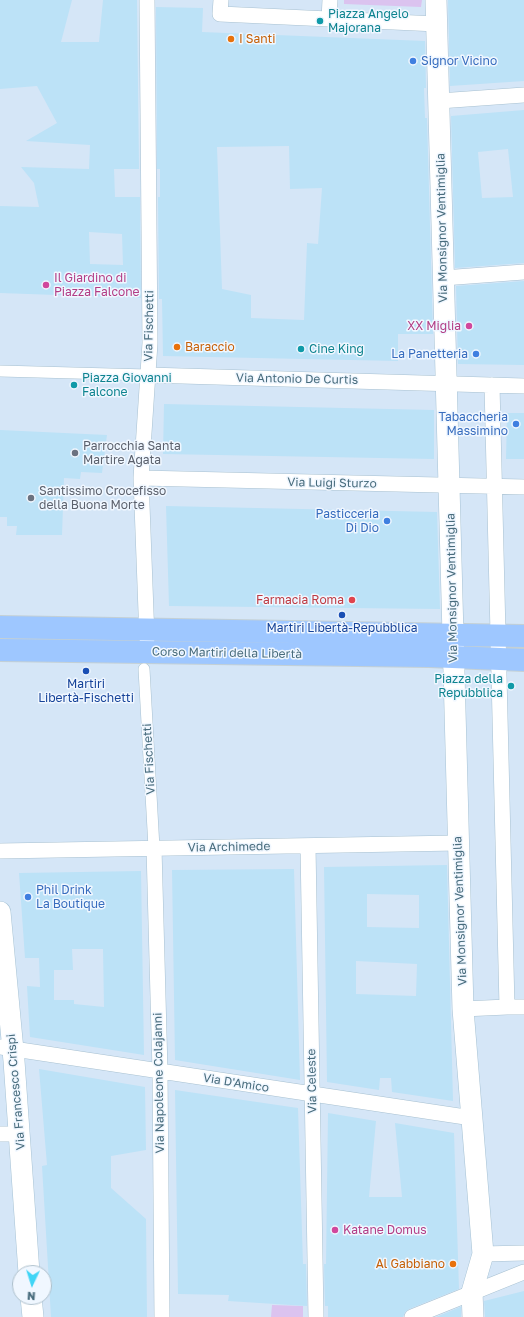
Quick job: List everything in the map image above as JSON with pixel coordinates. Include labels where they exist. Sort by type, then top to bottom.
[{"type":"main road","name":"Via Monsignor Ventimiglia","points":[[436,0],[463,1008],[483,1254],[472,1292],[473,1317]]},
{"type":"main road","name":"Corso Martiri della Libertà","points":[[0,627],[524,636]]},
{"type":"main road","name":"Corso Martiri della Libertà","points":[[0,650],[145,661],[454,657],[524,660]]},
{"type":"main road","name":"Via Francesco Crispi","points":[[0,912],[10,1134],[28,1265]]},
{"type":"main road","points":[[32,1305],[33,1317]]},
{"type":"street","name":"Via Fischetti","points":[[147,0],[150,343],[141,478],[147,629],[145,661],[154,848]]},
{"type":"street","points":[[221,0],[220,14],[437,24]]},
{"type":"street","points":[[329,19],[330,0]]},
{"type":"street","points":[[439,101],[524,95]]},
{"type":"street","points":[[443,278],[524,272]]},
{"type":"street","points":[[0,371],[148,375]]},
{"type":"street","name":"Via Antonio De Curtis","points":[[148,375],[524,386]]},
{"type":"street","points":[[492,385],[493,486],[507,1007]]},
{"type":"street","name":"Via Luigi Sturzo","points":[[141,478],[524,487]]},
{"type":"street","name":"Via Archimede","points":[[0,851],[458,843]]},
{"type":"street","name":"Via Celeste","points":[[308,846],[316,1317]]},
{"type":"street","name":"Via Napoleone Colajanni","points":[[154,848],[160,1071],[162,1317]]},
{"type":"street","points":[[463,1008],[524,1007]]},
{"type":"street","name":"Via D'Amico","points":[[6,1048],[472,1118]]},
{"type":"street","points":[[483,1254],[524,1253]]},
{"type":"street","points":[[412,1317],[524,1272]]},
{"type":"shaded area","points":[[0,0],[524,0],[524,1317],[0,1317]]},
{"type":"shaded area","points":[[344,0],[422,0],[421,7],[344,4]]},
{"type":"shaded area","points":[[272,1305],[303,1306],[303,1317],[271,1317]]},
{"type":"building","points":[[0,0],[72,0],[61,42],[99,42],[103,0],[137,0],[139,169],[114,169],[115,197],[140,197],[141,298],[0,293],[0,206],[39,207],[34,183],[21,167],[89,169],[90,145],[26,141],[57,123],[37,86],[0,89]],"holes":[[[89,232],[122,234],[123,265],[90,264]]]},
{"type":"building","points":[[448,0],[524,0],[524,81],[450,86]]},
{"type":"building","points":[[156,7],[203,8],[202,32],[425,41],[426,88],[424,88],[425,118],[427,118],[433,334],[398,334],[398,361],[163,356],[162,299],[159,299],[158,197],[160,197],[160,169],[157,169]],"holes":[[[289,146],[290,189],[322,188],[318,244],[307,243],[304,320],[251,318],[251,295],[222,289],[217,147]]]},
{"type":"building","points":[[524,110],[524,263],[455,268],[451,116]],"holes":[[[508,149],[513,197],[482,198],[478,152]]]},
{"type":"building","points":[[524,281],[524,365],[458,364],[456,286]]},
{"type":"building","points":[[164,404],[434,410],[434,459],[163,454]]},
{"type":"building","points":[[507,413],[524,413],[524,459],[506,459]]},
{"type":"building","name":"Santissimo Crocefisso della Buona Morte","points":[[0,430],[107,435],[102,473],[81,472],[80,479],[64,478],[62,535],[16,535],[17,526],[7,526],[7,517],[0,517]]},
{"type":"building","points":[[166,506],[437,512],[440,609],[169,606]]},
{"type":"building","points":[[447,865],[453,1101],[392,1092],[391,1078],[380,1078],[379,1090],[327,1082],[324,867]],"holes":[[[367,894],[419,895],[419,928],[367,927]],[[356,961],[417,964],[416,996],[356,994]]]},
{"type":"building","points":[[294,869],[300,1080],[175,1060],[172,870]]},
{"type":"building","points":[[141,871],[144,1055],[30,1037],[27,986],[40,987],[39,958],[25,958],[19,873]],"holes":[[[72,949],[103,949],[104,1007],[74,1004],[74,1000],[54,1000],[54,970],[73,970]]]},
{"type":"building","points":[[39,1069],[145,1087],[146,1150],[111,1156],[111,1188],[146,1219],[147,1317],[51,1317],[52,1265],[48,1265],[42,1166],[47,1165]]},
{"type":"building","points":[[175,1090],[298,1108],[303,1264],[306,1264],[307,1306],[228,1301],[229,1295],[178,1294]]},
{"type":"building","points":[[328,1113],[376,1121],[369,1197],[402,1197],[395,1123],[454,1133],[459,1289],[409,1309],[405,1312],[403,1317],[328,1317],[328,1306],[325,1306],[324,1264],[326,1264]]},
{"type":"building","points":[[524,1291],[524,1317],[485,1317],[484,1301]]},
{"type":"building","points":[[460,1307],[461,1317],[436,1317]]},
{"type":"place","name":"Piazza Angelo Majorana","points":[[320,21]]},
{"type":"place","name":"I Santi","points":[[231,39]]},
{"type":"place","name":"Signor Vicino","points":[[413,61]]},
{"type":"place","name":"Il Giardino di Piazza Falcone","points":[[46,285]]},
{"type":"place","name":"XX Miglia","points":[[469,326]]},
{"type":"place","name":"Baraccio","points":[[177,347]]},
{"type":"place","name":"Cine King","points":[[301,349]]},
{"type":"place","name":"La Panetteria","points":[[476,354]]},
{"type":"place","name":"Piazza Giovanni Falcone","points":[[74,385]]},
{"type":"place","name":"Tabaccheria Massimino","points":[[516,424]]},
{"type":"place","name":"Parrocchia Santa Martire Agata","points":[[75,453]]},
{"type":"place","name":"Santissimo Crocefisso della Buona Morte","points":[[31,498]]},
{"type":"place","name":"Pasticceria Di Dio","points":[[387,521]]},
{"type":"place","name":"Farmacia Roma","points":[[352,600]]},
{"type":"place","name":"Martiri Libertà-Repubblica","points":[[342,615]]},
{"type":"place","name":"Martiri Libertà-Fischetti","points":[[86,671]]},
{"type":"place","name":"Piazza della Repubblica","points":[[511,686]]},
{"type":"place","name":"Phil Drink La Boutique","points":[[28,897]]},
{"type":"place","name":"Katane Domus","points":[[335,1230]]},
{"type":"place","name":"Al Gabbiano","points":[[453,1264]]}]
